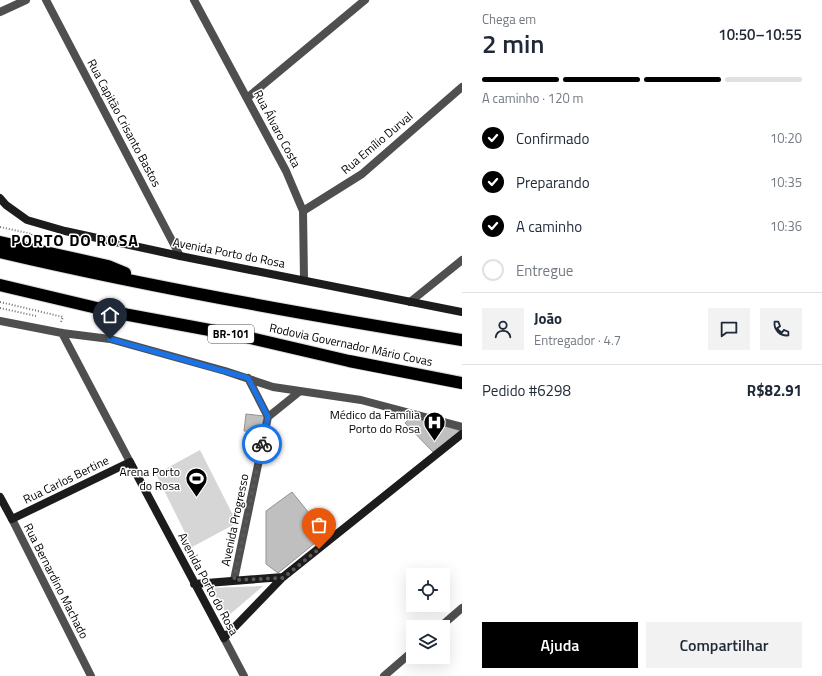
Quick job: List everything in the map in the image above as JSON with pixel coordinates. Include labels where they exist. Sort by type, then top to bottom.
[{"type":"highway","points":[[0,242],[108,266],[164,287]]},
{"type":"highway","name":"Rodovia Governador Mário Covas","points":[[0,252],[164,287],[300,313],[462,340]]},
{"type":"highway","name":"Rodovia Governador Mário Covas","points":[[0,285],[118,313],[242,336],[349,361],[462,384]]},
{"type":"main road","name":"Avenida Porto do Rosa","points":[[0,198],[6,205],[27,220],[65,231],[180,256],[304,279],[462,312]]},
{"type":"main road","points":[[224,638],[283,578],[462,434]]},
{"type":"main road","name":"Avenida Porto do Rosa","points":[[130,462],[224,638]]},
{"type":"main road","name":"Rua Carlos Bertine","points":[[12,519],[130,462]]},
{"type":"main road","name":"Rua Bernardino Machado","points":[[0,497],[12,519]]},
{"type":"main road","points":[[194,584],[234,580],[283,578]]},
{"type":"street","points":[[0,12],[26,0]]},
{"type":"street","name":"Rua Capitão Crisanto Bastos","points":[[46,0],[180,256]]},
{"type":"street","name":"Rua Álvaro Costa","points":[[194,0],[286,171],[303,211],[304,279]]},
{"type":"street","points":[[247,98],[365,0]]},
{"type":"street","name":"Rua Emílio Durval","points":[[303,211],[362,174],[462,87]]},
{"type":"street","points":[[410,302],[462,260]]},
{"type":"street","points":[[0,321],[62,333],[110,339],[248,378],[273,387],[361,400],[462,427]]},
{"type":"street","name":"Avenida Porto do Rosa","points":[[62,333],[130,462]]},
{"type":"street","points":[[248,378],[268,417],[299,392]]},
{"type":"street","name":"Avenida Progresso","points":[[234,580],[268,417]]},
{"type":"street","name":"Rua Bernardino Machado","points":[[12,519],[91,676]]},
{"type":"street","points":[[448,620],[462,608]]},
{"type":"street","name":"Avenida Porto do Rosa","points":[[224,638],[244,676]]},
{"type":"street","points":[[384,676],[406,656]]},
{"type":"path","points":[[0,302],[63,317],[62,322],[54,320]]},
{"type":"path","points":[[0,308],[38,317]]},
{"type":"shaded area","name":"Arena Porto do Rosa","points":[[200,450],[237,523],[192,547],[156,474]]},
{"type":"shaded area","points":[[263,586],[228,616],[210,588]]},
{"type":"building","points":[[246,414],[264,416],[261,433],[244,431]]},
{"type":"building","name":"Médico da Família Porto do Rosa","points":[[412,416],[461,431],[433,452],[405,423]]},
{"type":"building","points":[[292,492],[326,534],[278,573],[266,564],[266,511]]},
{"type":"way so far","points":[[262,444],[234,580],[283,578],[319,549]]},
{"type":"place","name":"Médico da Família Porto do Rosa","points":[[435,442]]},
{"type":"place","name":"Arena Porto do Rosa","points":[[196,498]]},
{"type":"district","name":"PORTO DO ROSA","points":[[75,240]]},
{"type":"route","points":[[110,339],[248,378],[268,417],[262,444]]}]
